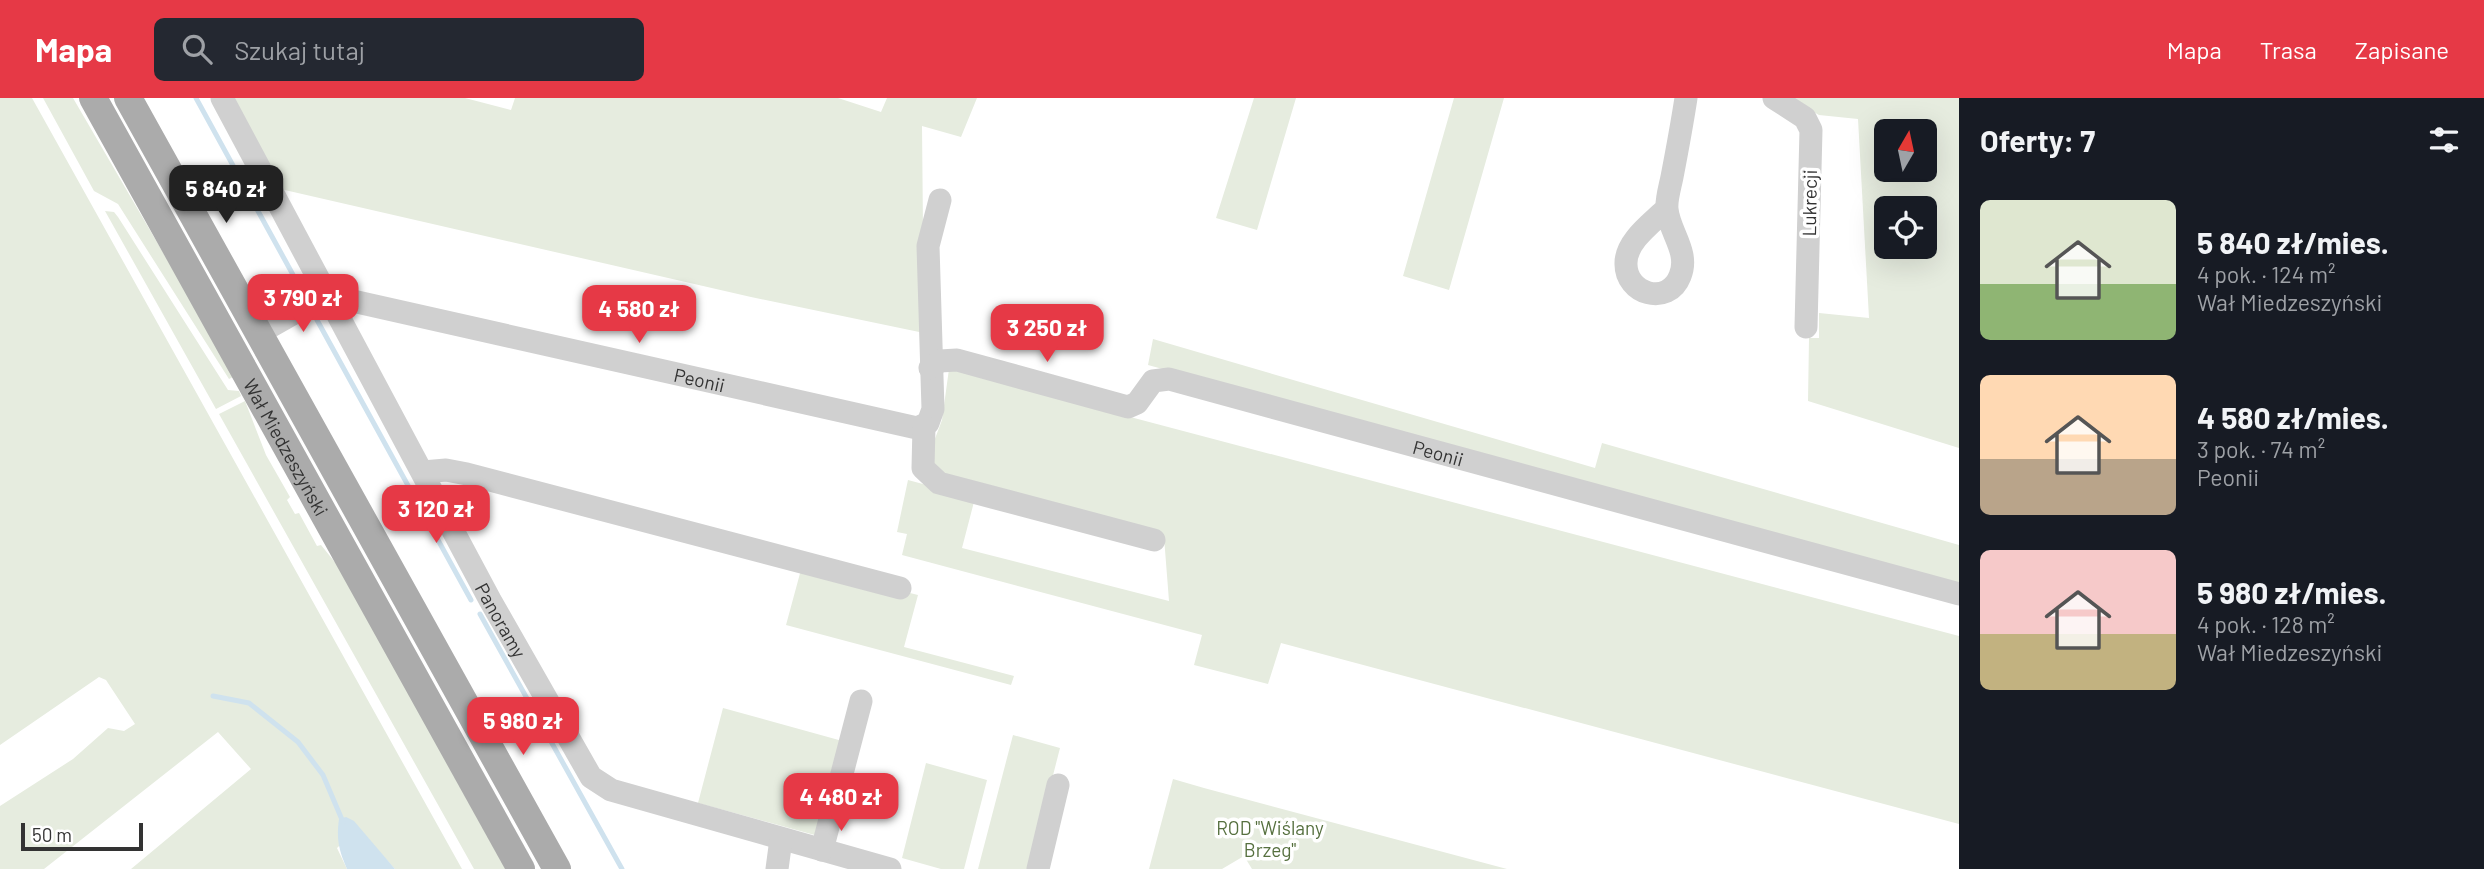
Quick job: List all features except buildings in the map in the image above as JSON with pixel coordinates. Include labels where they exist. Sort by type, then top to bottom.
[{"type":"main road","name":"Wał Miedzeszyński","points":[[93,98],[522,869]]},
{"type":"main road","name":"Wał Miedzeszyński","points":[[128,98],[557,869]]},
{"type":"street","name":"Panoramy","points":[[222,98],[490,600],[591,777],[611,790],[890,869]]},
{"type":"street","points":[[1666,209],[1686,98]]},
{"type":"street","name":"Lukrecji","points":[[1774,98],[1805,118],[1810,126],[1805,327]]},
{"type":"street","points":[[940,200],[928,246],[933,409],[932,417],[924,426],[921,453],[923,468],[939,483],[1154,540]]},
{"type":"street","points":[[259,333],[326,295]]},
{"type":"street","name":"Peonii","points":[[326,295],[895,425],[917,428],[924,426]]},
{"type":"street","name":"Peonii","points":[[930,368],[940,361],[957,360],[1128,407],[1137,403],[1153,381],[1169,379],[1959,594]]},
{"type":"street","points":[[423,472],[446,470],[467,474],[900,588]]},
{"type":"street","points":[[822,850],[861,701]]},
{"type":"street","points":[[1038,869],[1058,785]]},
{"type":"street","points":[[777,869],[781,839]]},
{"type":"green space","points":[[0,98],[32,98],[462,869],[395,869],[358,828],[337,848],[347,869],[131,869],[251,769],[218,732],[44,869],[0,869],[0,806],[73,759],[108,728],[124,731],[135,724],[106,680],[99,677],[0,745]]},
{"type":"green space","points":[[43,98],[73,98],[235,376],[229,379],[118,204],[94,191]]},
{"type":"green space","points":[[228,98],[465,98],[511,110],[515,98],[838,98],[881,112],[887,98],[977,98],[961,137],[922,126],[924,333],[751,297],[276,188]]},
{"type":"green space","points":[[1254,98],[1296,98],[1257,230],[1216,218]]},
{"type":"green space","points":[[1454,98],[1504,98],[1449,290],[1403,276]]},
{"type":"green space","points":[[1789,98],[1959,98],[1959,448],[1808,401],[1809,338],[1819,338],[1819,313],[1869,318],[1858,119],[1819,115]]},
{"type":"green space","points":[[105,211],[114,212],[118,217],[228,390],[239,391],[241,396],[216,409]]},
{"type":"green space","points":[[1153,339],[1595,468],[1602,443],[1959,545],[1959,588],[1148,365]]},
{"type":"green space","points":[[949,369],[1959,636],[1959,824],[1281,643],[1268,684],[1194,665],[1202,635],[902,555],[907,534],[897,532],[908,480],[975,498],[962,548],[1169,601],[1164,537],[939,479],[927,460],[942,420]]},
{"type":"green space","points":[[245,401],[266,455],[290,497],[287,500],[295,514],[299,513],[317,546],[321,545],[346,576],[508,869],[474,869],[219,414]]},
{"type":"green space","points":[[802,566],[918,595],[904,647],[1014,676],[1011,685],[786,625]]},
{"type":"green space","points":[[723,708],[846,742],[822,837],[698,803]]},
{"type":"green space","points":[[1013,735],[1060,748],[1029,869],[978,869]]},
{"type":"green space","points":[[926,763],[987,780],[964,869],[941,869],[902,858]]},
{"type":"green space","name":"ROD \"Wiślany Brzeg\"","points":[[1173,779],[1507,869],[1252,869],[1244,856],[1222,869],[1149,869]]},
{"type":"water","points":[[346,817],[354,821],[395,869],[347,869],[338,839],[339,819]]},
{"type":"waterway","points":[[196,98],[303,293]]},
{"type":"waterway","points":[[317,320],[471,600]]},
{"type":"waterway","points":[[480,614],[622,869]]},
{"type":"waterway","points":[[213,696],[249,703],[298,742],[323,775],[343,822]]}]
